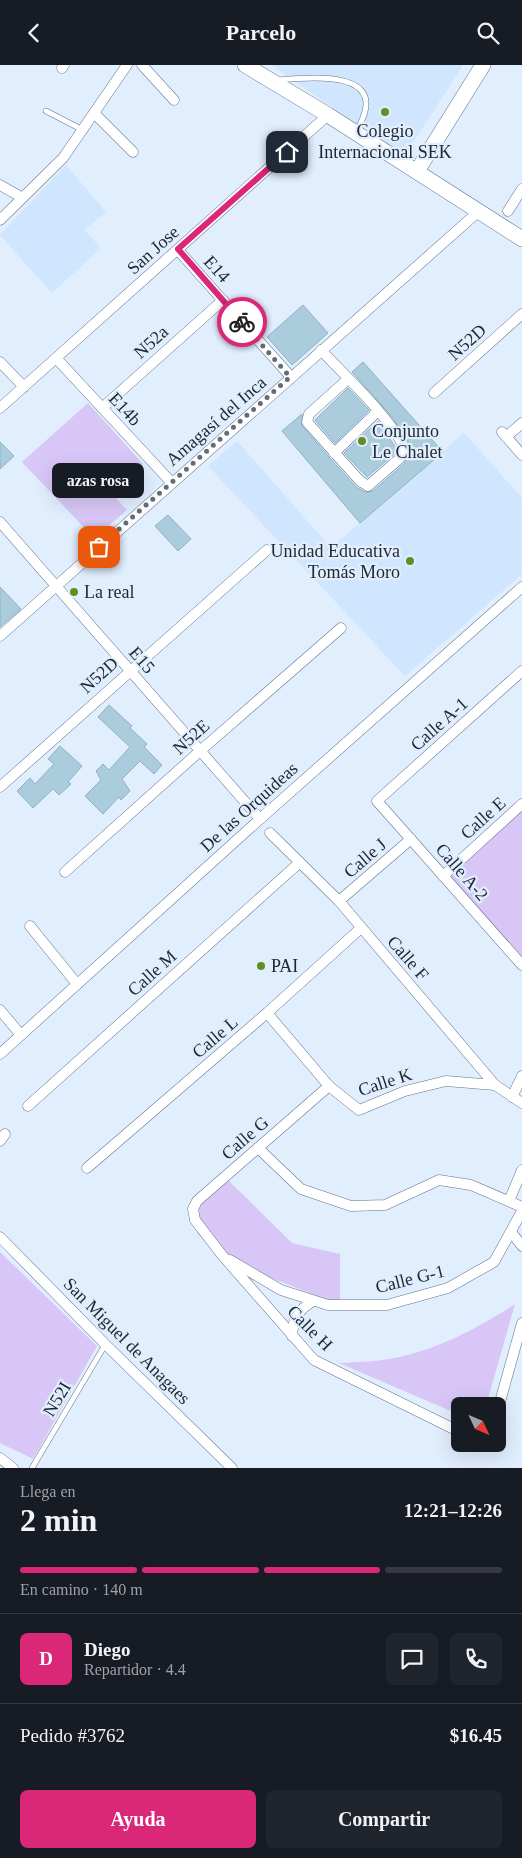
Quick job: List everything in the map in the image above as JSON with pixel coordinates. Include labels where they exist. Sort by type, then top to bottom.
[{"type":"street","points":[[0,219],[63,157],[127,65]]},
{"type":"street","points":[[142,65],[174,100]]},
{"type":"street","points":[[244,65],[265,73],[522,239]]},
{"type":"street","points":[[417,171],[483,65]]},
{"type":"street","points":[[94,113],[132,152]]},
{"type":"street","name":"San Jose","points":[[0,408],[328,115]]},
{"type":"street","points":[[0,185],[21,197]]},
{"type":"street","points":[[508,211],[522,189]]},
{"type":"street","name":"Amagasí del Inca","points":[[0,636],[171,482],[478,212]]},
{"type":"street","name":"E14","points":[[178,249],[290,377]]},
{"type":"street","name":"N52a","points":[[102,408],[222,300]]},
{"type":"street","name":"N52D","points":[[434,393],[522,314]]},
{"type":"street","points":[[321,350],[348,379],[378,412],[404,447],[399,459],[368,486],[360,481],[307,422],[309,414],[348,379]]},
{"type":"street","name":"E14b","points":[[56,358],[171,482]]},
{"type":"street","points":[[0,362],[24,387]]},
{"type":"street","points":[[334,453],[378,412]]},
{"type":"street","points":[[522,423],[504,434],[522,455]]},
{"type":"street","name":"E15","points":[[0,522],[260,819]]},
{"type":"street","name":"N52D","points":[[0,787],[129,670],[267,550]]},
{"type":"street","name":"De las Orquideas","points":[[0,1054],[260,819],[522,587]]},
{"type":"street","name":"N52E","points":[[65,872],[340,628]]},
{"type":"street","name":"Calle A-1","points":[[377,801],[522,671]]},
{"type":"street","name":"Calle A-2","points":[[377,801],[522,965]]},
{"type":"street","name":"Calle E","points":[[443,875],[522,804]]},
{"type":"street","name":"Calle F","points":[[270,833],[339,901],[495,1085],[522,1103]]},
{"type":"street","name":"Calle J","points":[[339,901],[412,839]]},
{"type":"street","name":"Calle M","points":[[28,1106],[299,863]]},
{"type":"street","points":[[30,926],[78,984]]},
{"type":"street","name":"Calle L","points":[[87,1168],[267,1013],[361,928]]},
{"type":"street","points":[[0,1010],[21,1035]]},
{"type":"street","name":"Calle K","points":[[267,1013],[329,1086],[359,1110],[406,1091],[446,1081],[495,1085]]},
{"type":"street","points":[[512,1097],[522,1076]]},
{"type":"street","name":"Calle G","points":[[194,1219],[194,1209],[197,1201],[329,1086]]},
{"type":"street","points":[[258,1148],[302,1189],[351,1206],[385,1205],[439,1180],[471,1185],[509,1201],[522,1209]]},
{"type":"street","points":[[509,1201],[522,1170]]},
{"type":"street","name":"Calle G-1","points":[[222,1255],[281,1290],[313,1301],[328,1305],[387,1305],[448,1288],[494,1262],[522,1209]]},
{"type":"street","name":"Calle H","points":[[194,1219],[222,1255],[314,1360],[451,1428]]},
{"type":"street","points":[[511,1232],[522,1246]]},
{"type":"street","name":"San Miguel de Anagaes","points":[[0,1237],[106,1345],[232,1468]]},
{"type":"street","points":[[292,1336],[293,1321],[303,1307],[313,1301]]},
{"type":"street","points":[[501,1397],[522,1323]]},
{"type":"street","points":[[0,1458],[13,1468]]},
{"type":"lane","points":[[265,73],[352,84],[363,92],[366,99],[364,115],[356,133]]},
{"type":"lane","points":[[46,111],[83,130]]},
{"type":"lane","name":"N52I","points":[[32,1468],[106,1345]]},
{"type":"shaded area","name":"Colegio Internacional SEK","points":[[272,65],[463,65],[403,158]]},
{"type":"shaded area","points":[[66,165],[106,212],[84,230],[101,248],[52,293],[0,235]]},
{"type":"shaded area","points":[[88,403],[143,464],[111,493],[127,510],[94,538],[22,462]]},
{"type":"shaded area","name":"Unidad Educativa Tomás Moro","points":[[464,433],[522,498],[522,574],[405,676],[208,466],[237,441],[331,548]]},
{"type":"shaded area","points":[[522,804],[522,965],[443,876]]},
{"type":"shaded area","points":[[225,1177],[292,1243],[340,1254],[340,1305],[220,1258],[197,1233],[197,1203]]},
{"type":"shaded area","points":[[0,1252],[97,1346],[33,1459],[0,1443]]},
{"type":"shaded area","points":[[515,1304],[489,1397],[451,1397],[451,1411],[339,1363],[383,1360],[423,1351],[455,1338]]},
{"type":"building","points":[[303,305],[328,333],[292,365],[267,337]]},
{"type":"building","points":[[363,362],[443,452],[360,523],[282,431],[302,414],[302,426],[356,487],[365,492],[373,491],[404,464],[411,446],[393,418],[352,372]]},
{"type":"building","points":[[348,388],[369,410],[335,443],[315,420]]},
{"type":"building","points":[[378,421],[396,448],[393,455],[367,477],[344,453]]},
{"type":"building","points":[[0,442],[14,456],[0,469]]},
{"type":"building","points":[[168,515],[191,539],[178,551],[155,526]]},
{"type":"building","points":[[0,587],[21,609],[0,627]]},
{"type":"building","points":[[109,705],[132,726],[130,728],[147,744],[144,747],[162,765],[154,774],[140,761],[122,779],[130,791],[121,800],[119,797],[103,814],[85,796],[101,780],[96,771],[103,764],[109,770],[130,747],[98,717]]},
{"type":"building","points":[[60,746],[82,766],[68,782],[71,784],[59,795],[53,789],[33,808],[17,791],[30,778],[35,784],[54,764],[48,759]]},
{"type":"way so far","points":[[99,547],[290,377],[242,322]]},
{"type":"place","name":"Colegio Internacional SEK","points":[[385,112]]},
{"type":"place","name":"Conjunto Le Chalet","points":[[362,441]]},
{"type":"place","name":"azas rosa","points":[[99,547]]},
{"type":"place","name":"Unidad Educativa Tomás Moro","points":[[410,561]]},
{"type":"place","name":"La real","points":[[74,592]]},
{"type":"place","name":"PAI","points":[[261,966]]},
{"type":"route","points":[[242,322],[178,249],[287,152]]}]
